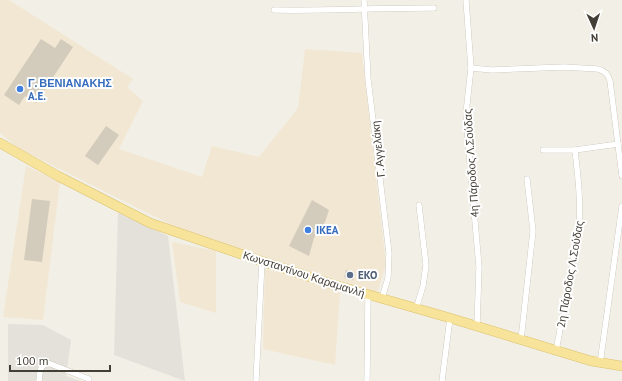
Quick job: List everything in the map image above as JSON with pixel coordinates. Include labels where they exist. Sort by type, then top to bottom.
[{"type":"main road","name":"Κωνσταντίνου Καραμανλή","points":[[0,143],[58,176],[150,223],[262,261],[556,351],[600,364],[622,366]]},
{"type":"street","name":"Γ. Αγγελάκη","points":[[364,0],[368,72],[389,253],[388,278],[382,298]]},
{"type":"street","name":"4η Πάροδος Λ.Σούδας","points":[[466,0],[471,68],[466,113],[479,267],[477,326]]},
{"type":"street","points":[[274,10],[317,11],[364,8],[434,8]]},
{"type":"street","points":[[471,68],[492,70],[564,67],[603,70],[607,73],[610,81],[622,176]]},
{"type":"street","points":[[543,150],[575,150],[618,144]]},
{"type":"street","name":"2η Πάροδος Λ.Σούδας","points":[[556,351],[580,229],[579,190],[575,150]]},
{"type":"street","points":[[521,340],[533,231],[528,179]]},
{"type":"street","points":[[416,308],[424,282],[426,265],[419,205]]},
{"type":"street","points":[[600,364],[622,206]]},
{"type":"street","points":[[256,381],[262,261]]},
{"type":"street","points":[[367,381],[368,294]]},
{"type":"street","points":[[442,381],[450,318]]},
{"type":"street","points":[[39,381],[41,367],[48,363],[90,379]]},
{"type":"shaded area","points":[[0,0],[9,0],[133,79],[127,87],[143,101],[119,149],[202,177],[212,146],[259,157],[298,108],[305,49],[362,53],[386,265],[377,293],[184,231],[18,148],[0,133]]},
{"type":"shaded area","points":[[26,166],[60,182],[43,320],[3,317]]},
{"type":"shaded area","points":[[118,213],[168,236],[185,381],[114,355]]},
{"type":"shaded area","points":[[172,242],[216,251],[216,313],[180,302]]},
{"type":"shaded area","points":[[265,269],[340,291],[335,365],[263,349]]},
{"type":"shaded area","points":[[8,324],[43,325],[71,340],[66,376],[81,381],[8,381]]},
{"type":"building","points":[[41,39],[55,48],[61,39],[73,47],[36,103],[25,96],[19,105],[4,95]]},
{"type":"building","points":[[106,126],[119,135],[98,165],[85,156]]},
{"type":"building","points":[[32,199],[50,201],[42,262],[24,260]]},
{"type":"building","name":"IKEA","points":[[312,200],[329,210],[325,222],[314,238],[309,256],[289,246]]},
{"type":"building","points":[[346,270],[355,273],[353,280],[344,277]]},
{"type":"place","name":"Γ. ΒΕΝΙΑΝΑΚΗΣ A.E.","points":[[20,89]]},
{"type":"place","name":"IKEA","points":[[308,230]]},
{"type":"place","name":"EKO","points":[[350,275]]}]
